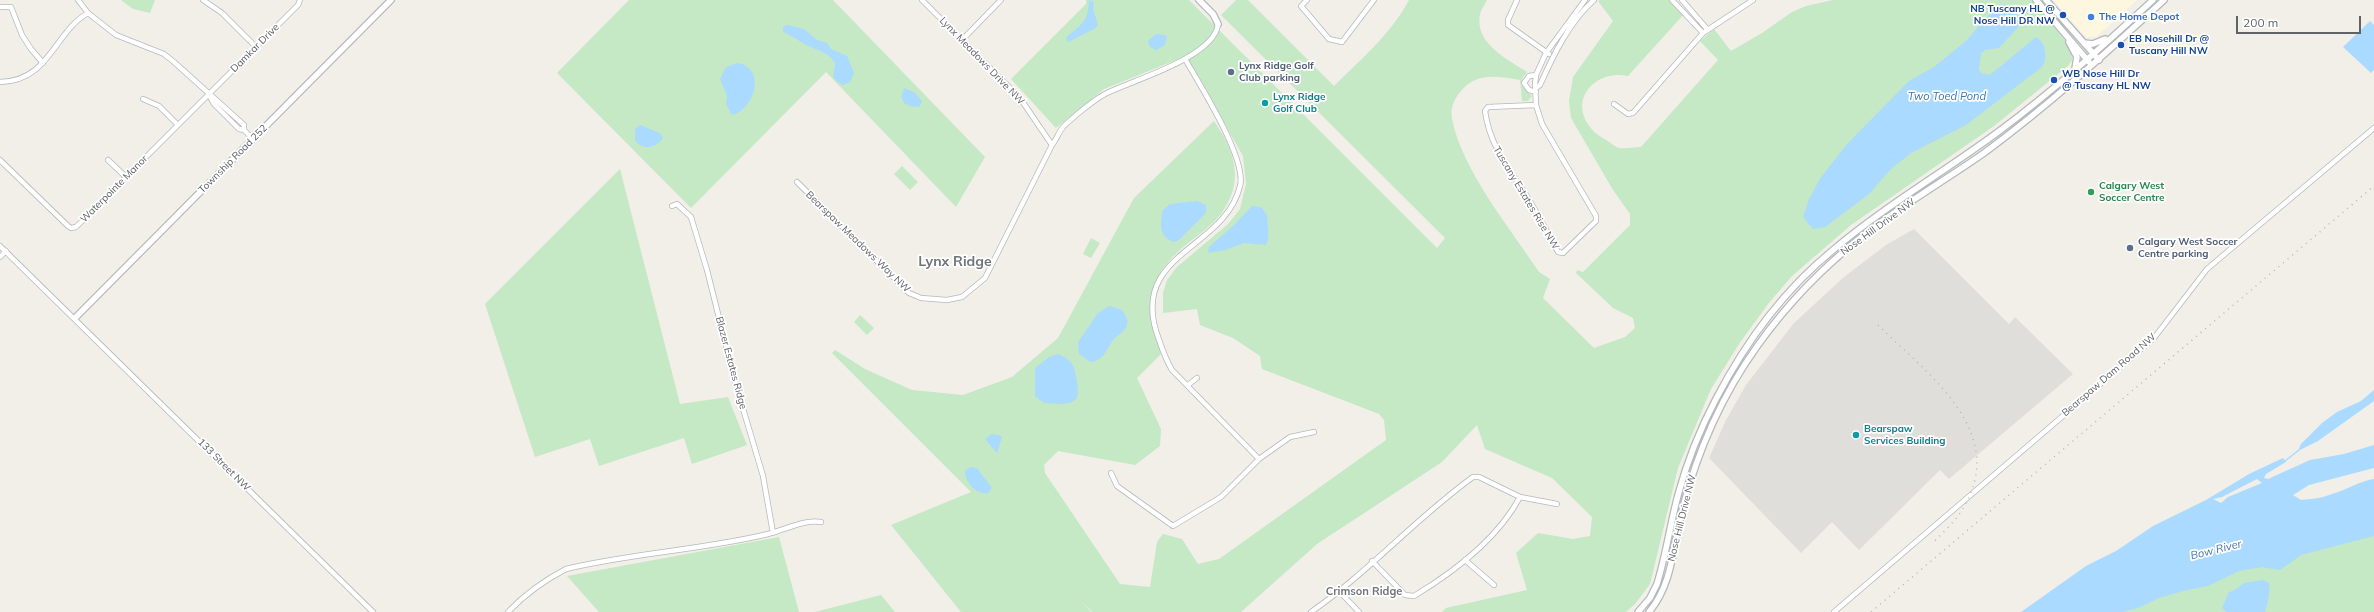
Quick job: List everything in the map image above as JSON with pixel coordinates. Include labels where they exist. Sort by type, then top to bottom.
[{"type":"street","points":[[78,0],[88,13],[116,35],[164,54],[209,95],[214,104],[239,129],[244,130],[253,139]]},
{"type":"street","points":[[203,0],[222,13],[256,48]]},
{"type":"street","name":"Damkar Drive","points":[[209,95],[298,5],[300,0]]},
{"type":"street","name":"Township Road 252","points":[[74,318],[392,0]]},
{"type":"street","name":"Lynx Meadows Drive NW","points":[[922,0],[1020,98],[1052,145]]},
{"type":"street","points":[[962,40],[1001,0]]},
{"type":"street","points":[[1199,0],[1213,14],[1218,24]]},
{"type":"street","points":[[1307,0],[1301,6],[1329,39],[1342,42],[1374,0]]},
{"type":"street","points":[[1517,0],[1508,20],[1508,24],[1552,56]]},
{"type":"street","name":"Tuscany Estates Rise NW","points":[[1536,105],[1488,107],[1485,111],[1488,128],[1498,153],[1529,200],[1558,252],[1562,253],[1596,221],[1596,216],[1542,124],[1536,105],[1536,90],[1534,84],[1536,75],[1546,53],[1585,0]]},
{"type":"street","points":[[1536,90],[1540,85],[1552,56],[1583,10],[1594,0]]},
{"type":"street","points":[[1672,0],[1705,31]]},
{"type":"street","points":[[1682,0],[1705,31]]},
{"type":"street","points":[[1614,104],[1628,114],[1633,113],[1705,31],[1753,0]]},
{"type":"street","points":[[2036,0],[2093,66]]},
{"type":"street","points":[[2046,0],[2099,60]]},
{"type":"street","name":"Nose Hill Drive NW","points":[[1638,612],[1650,598],[1657,584],[1679,493],[1705,421],[1733,367],[1771,314],[1816,265],[1848,237],[2000,130],[2093,54],[2153,0]]},
{"type":"street","name":"Nose Hill Drive NW","points":[[1649,612],[1660,596],[1667,581],[1682,510],[1709,431],[1743,368],[1780,315],[1812,280],[1848,247],[2006,136],[2093,66],[2164,0]]},
{"type":"street","points":[[0,7],[11,7],[22,35],[30,49],[43,63]]},
{"type":"street","points":[[0,82],[22,76],[43,63],[49,58],[73,24],[88,13]]},
{"type":"street","name":"Bearspaw Meadows Way NW","points":[[797,182],[909,293],[921,298],[947,300],[962,297],[985,278],[1052,145],[1064,127],[1106,93],[1186,60],[1209,40],[1217,30],[1218,24]]},
{"type":"street","points":[[2084,43],[2090,45],[2099,43],[2127,24]]},
{"type":"street","points":[[2063,32],[2077,57],[2075,69]]},
{"type":"street","points":[[1186,60],[1213,107],[1237,158],[1240,185],[1229,210],[1220,223],[1169,265],[1152,295],[1151,314],[1164,356],[1172,370],[1259,459]]},
{"type":"street","name":"Tuscany Estates Rise NW","points":[[1536,75],[1528,76],[1524,83],[1529,90],[1536,90]]},
{"type":"street","name":"Waterpointe Manor","points":[[0,160],[71,228],[76,227],[209,95]]},
{"type":"street","points":[[143,99],[159,106],[178,125]]},
{"type":"street","name":"Bearspaw Dam Road NW","points":[[1834,612],[2154,338],[2207,269],[2374,128]]},
{"type":"street","points":[[108,160],[126,177]]},
{"type":"street","name":"Blazer Estates Ridge","points":[[672,206],[677,204],[691,217],[697,236],[736,385],[764,476],[773,533]]},
{"type":"street","name":"133 Street NW","points":[[0,246],[373,612]]},
{"type":"street","points":[[0,257],[6,251]]},
{"type":"street","points":[[1188,385],[1197,378]]},
{"type":"street","points":[[1111,473],[1118,486],[1173,526],[1221,497],[1259,459],[1290,437],[1314,432]]},
{"type":"street","points":[[1311,612],[1339,591],[1404,532],[1473,477],[1479,477],[1520,497],[1557,504]]},
{"type":"street","points":[[1372,561],[1405,595],[1412,597],[1465,560],[1504,521],[1520,497]]},
{"type":"street","points":[[508,612],[522,597],[544,580],[566,569],[732,542],[773,533],[812,520],[821,522]]},
{"type":"street","points":[[1465,560],[1494,585]]},
{"type":"street","points":[[1339,591],[1359,612]]},
{"type":"shaded area","name":"The Home Depot","points":[[2053,0],[2137,0],[2096,37],[2086,37]]},
{"type":"shaded area","points":[[1914,229],[2009,324],[2015,317],[2073,374],[1949,479],[1940,470],[1859,550],[1832,522],[1801,553],[1709,458],[1726,420],[1746,385],[1794,323],[1844,277],[1886,245]]},
{"type":"green space","points":[[121,0],[155,0],[150,13],[133,9]]},
{"type":"green space","points":[[629,0],[833,0],[985,157],[956,207],[826,72],[691,208],[557,73]]},
{"type":"green space","points":[[1086,0],[1189,0],[1437,248],[1445,238],[1221,15],[1236,0],[1248,0],[1334,86],[1384,35],[1402,12],[1409,0],[1487,0],[1480,14],[1479,24],[1482,33],[1487,42],[1502,56],[1527,72],[1522,79],[1521,85],[1532,96],[1528,101],[1522,101],[1520,80],[1504,77],[1488,77],[1473,81],[1459,94],[1452,107],[1452,119],[1457,138],[1476,178],[1501,218],[1539,272],[1550,279],[1543,298],[1594,348],[1625,337],[1635,328],[1633,318],[1613,308],[1576,273],[1577,270],[1583,272],[1630,225],[1630,214],[1613,190],[1571,118],[1569,101],[1573,77],[1613,21],[1598,1],[1669,0],[1684,14],[1628,76],[1617,75],[1606,77],[1597,81],[1589,88],[1584,96],[1582,106],[1584,116],[1590,127],[1597,134],[1619,148],[1641,147],[1718,60],[1700,41],[1714,29],[1731,51],[1762,33],[1792,12],[1806,6],[1833,0],[2032,0],[2071,48],[2072,60],[2068,66],[1994,126],[1851,225],[1792,276],[1768,304],[1739,344],[1711,389],[1678,468],[1650,584],[1635,604],[1626,612],[1442,612],[1446,608],[1527,590],[1516,553],[1538,533],[1573,539],[1590,536],[1592,517],[1552,478],[1485,449],[1477,425],[1442,462],[1317,544],[1241,612],[1092,612],[1078,598],[1091,612],[961,612],[891,525],[971,492],[832,353],[835,350],[865,369],[912,390],[963,395],[1012,377],[1058,338],[1134,198],[1214,121],[1232,155],[1235,178],[1233,190],[1228,202],[1217,219],[1182,248],[1159,274],[1154,286],[1151,301],[1154,323],[1162,353],[1137,378],[1161,429],[1160,446],[1135,465],[1058,451],[1044,465],[1045,473],[1120,584],[1150,587],[1157,542],[1163,534],[1182,539],[1198,564],[1219,559],[1386,440],[1384,420],[1379,414],[1262,369],[1260,356],[1233,338],[1200,325],[1197,309],[1163,313],[1163,293],[1167,280],[1177,267],[1228,224],[1240,209],[1246,184],[1243,156],[1186,56],[1104,89],[1056,128],[1011,79],[1086,4]]},
{"type":"green space","points":[[902,166],[918,182],[910,190],[894,174]]},
{"type":"green space","points":[[620,169],[680,404],[728,397],[747,445],[692,464],[684,438],[599,466],[590,439],[535,457],[485,304]]},
{"type":"green space","points":[[1091,238],[1100,243],[1091,258],[1083,254]]},
{"type":"green space","points":[[860,315],[874,328],[867,335],[854,322]]},
{"type":"green space","points":[[2374,530],[2374,612],[2110,612],[2245,566]]},
{"type":"green space","points":[[779,537],[799,612],[599,612],[567,576]]},
{"type":"green space","points":[[881,595],[895,612],[815,612]]},
{"type":"water","points":[[1089,0],[1094,2],[1093,9],[1098,25],[1094,29],[1068,42],[1066,39],[1068,36],[1079,27],[1086,17]]},
{"type":"water","name":"Two Toed Pond","points":[[2002,4],[2007,5],[2019,17],[2020,25],[1999,48],[1985,50],[1981,53],[1979,69],[1981,73],[1990,75],[2036,37],[2042,43],[2045,50],[2045,59],[2042,67],[1966,125],[1911,153],[1891,169],[1869,194],[1825,227],[1813,229],[1803,217],[1809,199],[1821,177],[1848,143],[1909,81],[1934,67],[1967,40],[1982,22]]},
{"type":"water","points":[[2370,21],[2374,25],[2374,70],[2371,73],[2343,47]]},
{"type":"water","points":[[788,25],[804,29],[817,40],[827,43],[831,49],[847,56],[854,73],[850,82],[843,85],[835,80],[833,76],[835,63],[832,59],[828,55],[783,32],[783,27]]},
{"type":"water","points":[[1156,34],[1165,35],[1167,38],[1165,45],[1156,50],[1150,47],[1148,41]]},
{"type":"water","points":[[737,63],[746,66],[752,72],[755,80],[752,97],[747,105],[732,115],[726,104],[727,96],[720,79],[726,67]]},
{"type":"water","points":[[904,88],[914,92],[922,101],[920,106],[914,107],[905,104],[901,97]]},
{"type":"water","points":[[640,125],[660,133],[663,138],[653,146],[642,146],[635,140],[635,129]]},
{"type":"water","points":[[1197,201],[1206,205],[1206,213],[1179,240],[1174,242],[1165,237],[1161,229],[1163,210],[1170,204]]},
{"type":"water","points":[[1252,206],[1261,207],[1267,215],[1269,235],[1266,245],[1244,243],[1225,250],[1208,253],[1209,247],[1234,225]]},
{"type":"water","points":[[1109,306],[1122,310],[1127,319],[1127,325],[1114,339],[1102,357],[1090,362],[1079,354],[1078,342],[1098,313]]},
{"type":"water","points":[[1058,354],[1067,359],[1074,368],[1078,389],[1077,398],[1068,403],[1045,403],[1035,396],[1035,368],[1049,357]]},
{"type":"water","points":[[2374,390],[2374,401],[2318,441],[2298,451],[2301,444],[2322,423],[2337,412],[2361,401]]},
{"type":"water","points":[[992,434],[1002,437],[997,453],[985,439]]},
{"type":"water","name":"Bow River","points":[[2374,445],[2374,468],[2309,485],[2293,495],[2301,500],[2321,497],[2374,479],[2374,536],[2301,555],[2280,570],[2262,567],[2239,571],[2208,586],[2159,598],[2138,608],[2122,612],[2021,612],[2086,566],[2116,551],[2153,526],[2206,500],[2249,474],[2283,458],[2286,462],[2266,474],[2264,478],[2268,479],[2310,460],[2344,454]],"holes":[[[2257,479],[2262,483],[2228,497],[2221,503],[2213,499],[2222,497]]]},
{"type":"water","points":[[970,467],[977,468],[992,488],[988,493],[975,490],[969,483],[965,475],[965,471]]},
{"type":"water","points":[[2263,580],[2269,583],[2265,612],[2227,612],[2222,608],[2229,592],[2233,591],[2244,583]]},
{"type":"waterway","points":[[2285,461],[2299,450]]},
{"type":"railway","points":[[1871,612],[2374,186]]},
{"type":"railway","points":[[1878,325],[1939,385],[1957,407],[1970,430],[1976,455],[1974,482],[1959,515],[1932,544]]},
{"type":"place","name":"NB Tuscany HL @ Nose Hill DR NW","points":[[2063,15]]},
{"type":"place","name":"The Home Depot","points":[[2091,17]]},
{"type":"place","name":"EB Nosehill Dr @ Tuscany Hill NW","points":[[2121,45]]},
{"type":"place","name":"Lynx Ridge Golf Club parking","points":[[1231,72]]},
{"type":"place","name":"WB Nose Hill Dr @ Tuscany HL NW","points":[[2054,80]]},
{"type":"place","name":"Lynx Ridge Golf Club","points":[[1265,103]]},
{"type":"place","name":"Calgary West Soccer Centre","points":[[2091,192]]},
{"type":"place","name":"Calgary West Soccer Centre parking","points":[[2130,248]]},
{"type":"place","name":"Bearspaw Services Building","points":[[1856,435]]},
{"type":"district","name":"Lynx Ridge","points":[[955,262]]},
{"type":"district","name":"Crimson Ridge","points":[[1364,592]]}]
